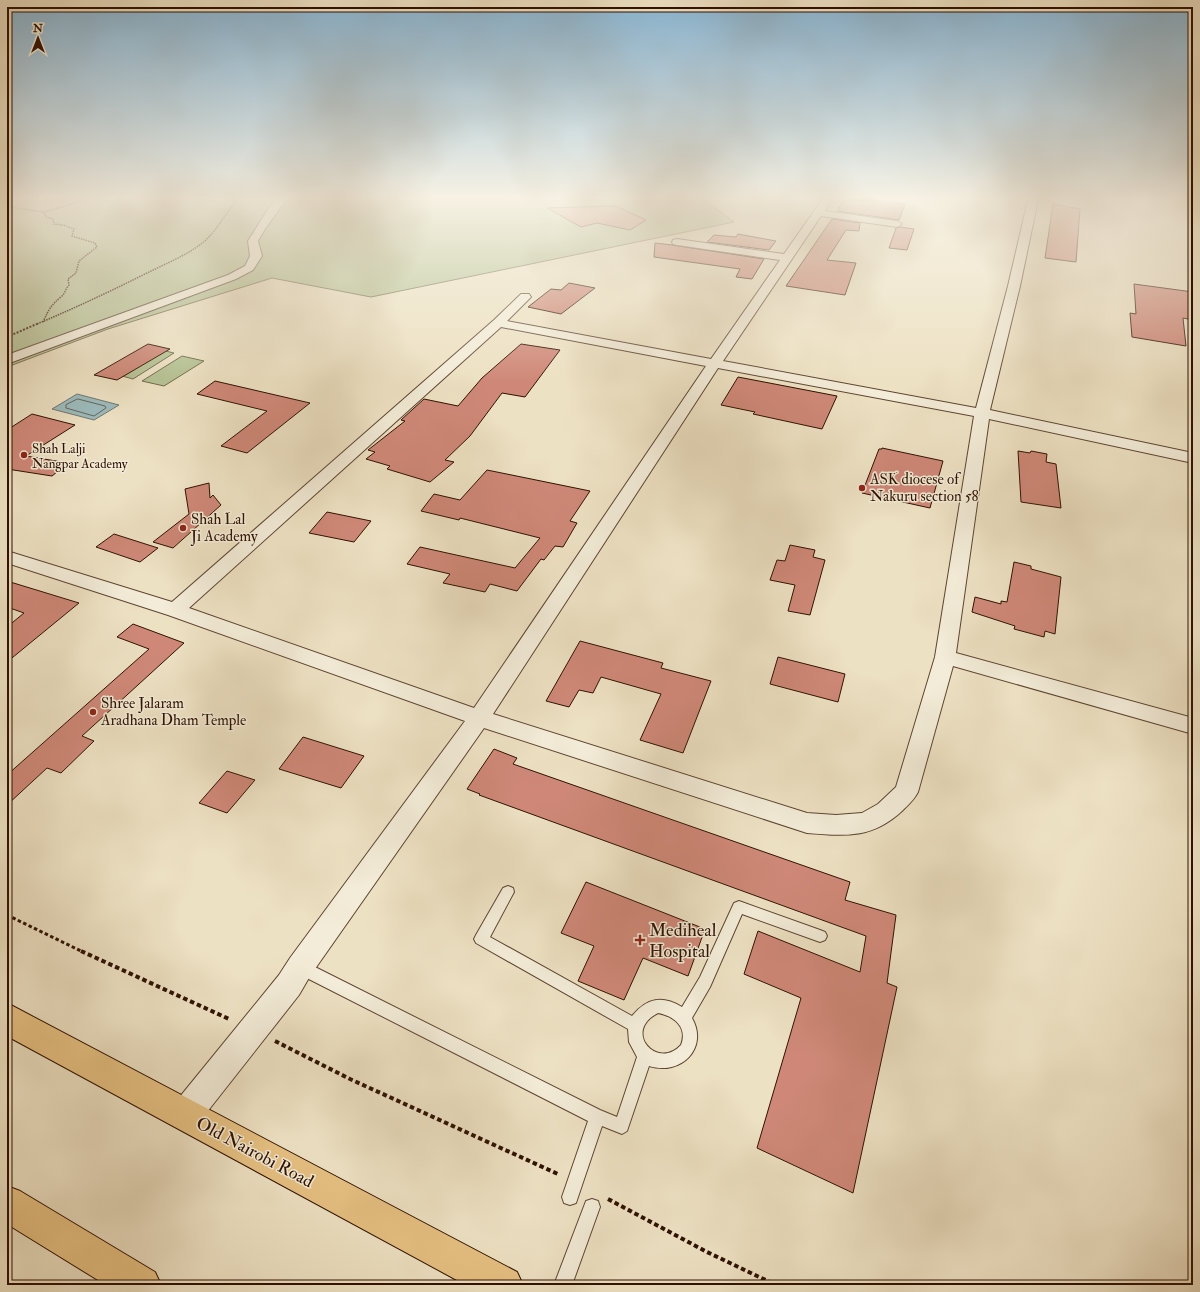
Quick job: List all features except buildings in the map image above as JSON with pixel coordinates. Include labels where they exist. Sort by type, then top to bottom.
[{"type":"highway","name":"Old Nairobi Road","points":[[7,1019],[504,1285]]},
{"type":"highway","points":[[7,1204],[142,1285]]},
{"type":"street","points":[[7,360],[232,277],[249,268],[253,260]]},
{"type":"street","points":[[185,1115],[289,985],[300,967],[479,718],[784,260]]},
{"type":"street","points":[[7,557],[175,610],[479,718],[807,822],[836,825],[866,823],[886,811],[906,792],[945,657],[982,413],[1020,260]]},
{"type":"street","points":[[175,610],[498,323],[525,297]]},
{"type":"street","points":[[498,323],[982,413],[1193,458]]},
{"type":"street","points":[[945,657],[1193,726]]},
{"type":"lane","points":[[508,892],[481,939],[635,1025]]},
{"type":"lane","points":[[684,1017],[705,982],[739,907],[820,936]]},
{"type":"lane","points":[[300,967],[597,1117],[622,1126],[645,1056]]},
{"type":"lane","points":[[667,1006],[676,1010],[684,1017],[688,1026],[689,1042],[685,1051],[678,1058],[664,1062],[654,1061],[645,1056],[636,1044],[634,1035],[635,1025],[641,1014],[648,1008],[667,1006]]},
{"type":"lane","points":[[573,1190],[597,1117]]},
{"type":"lane","points":[[563,1285],[592,1207]]},
{"type":"path","points":[[43,322],[51,304],[63,295],[65,289],[69,285],[68,279],[76,273],[80,260]]},
{"type":"path","points":[[7,337],[124,285],[173,260]]},
{"type":"path","points":[[7,915],[112,967],[254,1030],[573,1190],[776,1285]]},
{"type":"green space","points":[[7,260],[549,260],[371,297],[272,278],[108,329],[7,367]]},
{"type":"green space","points":[[153,348],[174,353],[133,379],[111,373]]},
{"type":"green space","points":[[182,356],[204,361],[164,386],[142,381]]},
{"type":"water","points":[[77,394],[119,405],[94,420],[52,409]]},
{"type":"place","name":"Shah Lalji Nangpar Academy","points":[[24,455]]},
{"type":"place","name":"ASK diocese of Nakuru section 58","points":[[862,488]]},
{"type":"place","name":"Shah Lal Ji Academy","points":[[183,528]]},
{"type":"place","name":"Shree Jalaram Aradhana Dham Temple","points":[[93,712]]},
{"type":"place","name":"Mediheal Hospital","points":[[640,940]]}]
